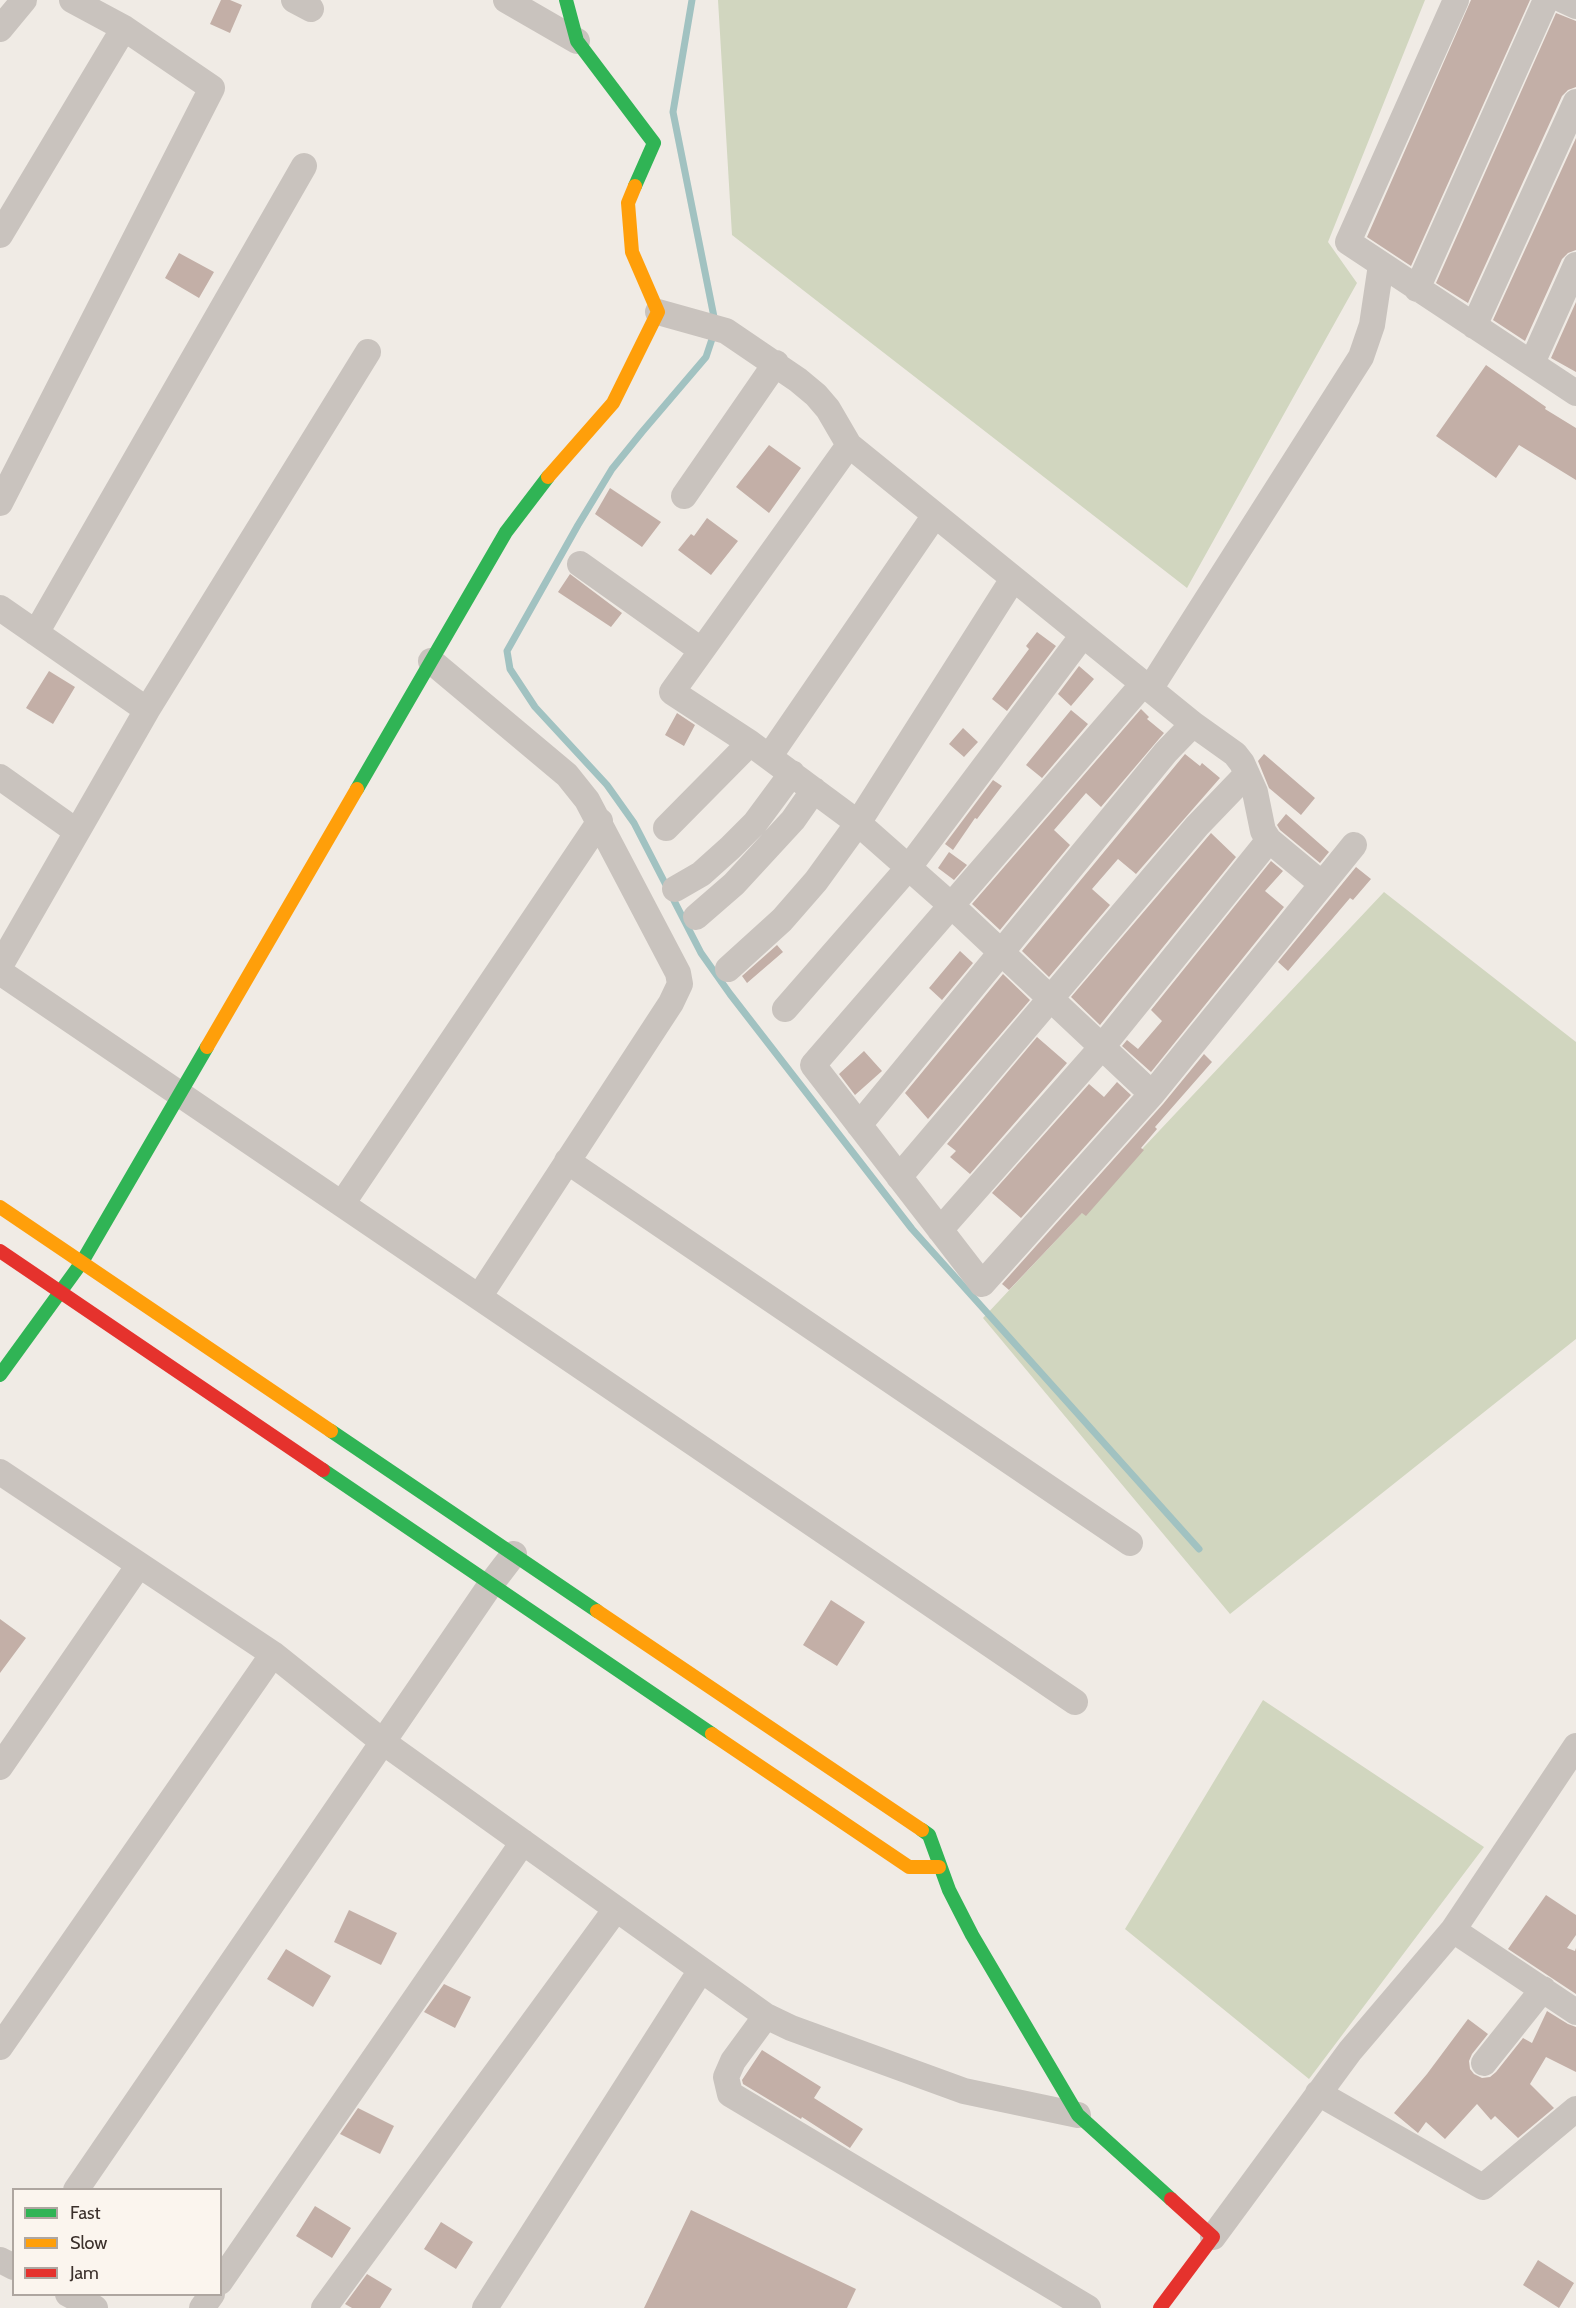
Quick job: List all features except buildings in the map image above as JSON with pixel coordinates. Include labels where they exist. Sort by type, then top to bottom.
[{"type":"street","points":[[0,29],[24,0]]},
{"type":"street","points":[[0,503],[212,88],[124,28],[72,0]]},
{"type":"street","points":[[506,0],[577,41]]},
{"type":"street","points":[[566,0],[577,41],[654,144],[628,203],[632,252],[658,312],[715,327],[776,363],[816,395],[837,422],[849,445],[1146,687],[1234,754],[1255,792],[1263,831],[1269,840],[1322,885]]},
{"type":"street","points":[[1456,0],[1348,243],[1576,393]]},
{"type":"street","points":[[1417,289],[1546,0]]},
{"type":"street","points":[[1563,0],[1576,6]]},
{"type":"street","points":[[0,235],[124,28]]},
{"type":"street","points":[[1474,326],[1576,102]]},
{"type":"street","points":[[36,633],[304,166]]},
{"type":"street","points":[[1354,845],[1152,1094],[982,1284],[813,1065],[1146,687],[1361,357],[1372,325],[1381,265]]},
{"type":"street","points":[[1532,363],[1576,265]]},
{"type":"street","points":[[0,1375],[82,1262],[506,532],[557,464],[613,403],[658,312]]},
{"type":"street","points":[[0,966],[147,710],[368,352]]},
{"type":"street","points":[[684,496],[776,363]]},
{"type":"street","points":[[849,445],[672,692],[792,773],[858,824],[952,906],[1152,1094]]},
{"type":"street","points":[[666,828],[759,750],[935,515]]},
{"type":"street","points":[[580,564],[701,650]]},
{"type":"street","points":[[728,969],[799,903],[858,824],[1014,579]]},
{"type":"street","points":[[0,608],[147,710]]},
{"type":"street","points":[[785,1009],[909,867],[1083,635]]},
{"type":"street","points":[[431,661],[567,775],[587,800],[678,973],[680,984],[671,1002],[479,1297]]},
{"type":"street","points":[[859,1125],[1000,951],[1166,752],[1193,724]]},
{"type":"street","points":[[675,889],[701,874],[730,848],[754,823],[792,773]]},
{"type":"street","points":[[899,1177],[1197,826],[1247,774]]},
{"type":"street","points":[[0,777],[76,831]]},
{"type":"street","points":[[696,917],[741,876],[793,820],[814,790]]},
{"type":"street","points":[[342,1204],[600,821]]},
{"type":"street","points":[[940,1230],[1101,1048],[1269,840]]},
{"type":"street","points":[[0,972],[1075,1702]]},
{"type":"street","points":[[567,1161],[1130,1543]]},
{"type":"street","points":[[0,1207],[929,1835],[939,1867],[972,1935],[1078,2115],[1212,2237]]},
{"type":"street","points":[[0,1251],[909,1867],[939,1867]]},
{"type":"street","points":[[0,1472],[273,1654],[383,1742],[766,2016],[791,2028],[964,2091],[1078,2115]]},
{"type":"street","points":[[77,2188],[491,1584],[514,1554]]},
{"type":"street","points":[[0,1767],[139,1565]]},
{"type":"street","points":[[0,2047],[273,1654]]},
{"type":"street","points":[[1160,2308],[1350,2051],[1453,1930],[1576,1746]]},
{"type":"street","points":[[222,2279],[523,1842]]},
{"type":"street","points":[[324,2308],[616,1909]]},
{"type":"street","points":[[1453,1930],[1576,2012]]},
{"type":"street","points":[[485,2308],[701,1970]]},
{"type":"street","points":[[1484,2063],[1543,1989]]},
{"type":"street","points":[[766,2016],[733,2061],[726,2077],[729,2094],[1088,2308]]},
{"type":"street","points":[[1318,2093],[1483,2187],[1576,2109]]},
{"type":"street","points":[[70,2296],[95,2308]]},
{"type":"street","points":[[202,2308],[211,2296]]},
{"type":"green space","points":[[718,0],[1425,0],[1328,242],[1357,283],[1187,588],[732,235]]},
{"type":"green space","points":[[1384,892],[1576,1042],[1576,1339],[1230,1614],[983,1318]]},
{"type":"green space","points":[[1263,1700],[1484,1847],[1309,2079],[1125,1929]]},
{"type":"waterway","points":[[692,0],[673,112],[715,322]]},
{"type":"waterway","points":[[714,333],[706,357],[612,469],[507,651],[510,669],[535,707],[607,785],[634,823],[701,953],[730,994],[912,1229],[1199,1549]]},
{"type":"traffic: fast","points":[[566,0],[577,41],[654,143],[635,186]]},
{"type":"traffic: fast","points":[[357,789],[506,532],[548,477]]},
{"type":"traffic: fast","points":[[0,1375],[82,1262],[207,1047]]},
{"type":"traffic: fast","points":[[331,1431],[597,1611]]},
{"type":"traffic: fast","points":[[323,1470],[712,1734]]},
{"type":"traffic: fast","points":[[922,1830],[929,1835],[949,1890],[972,1935],[1078,2115],[1171,2199]]},
{"type":"traffic: slow","points":[[548,477],[613,403],[658,312],[632,252],[628,203],[635,186]]},
{"type":"traffic: slow","points":[[207,1047],[357,789]]},
{"type":"traffic: slow","points":[[0,1207],[331,1431]]},
{"type":"traffic: slow","points":[[597,1611],[922,1830]]},
{"type":"traffic: slow","points":[[712,1734],[909,1867],[939,1867]]},
{"type":"traffic: jam","points":[[0,1251],[323,1470]]},
{"type":"traffic: jam","points":[[1160,2308],[1213,2237],[1171,2199]]}]
